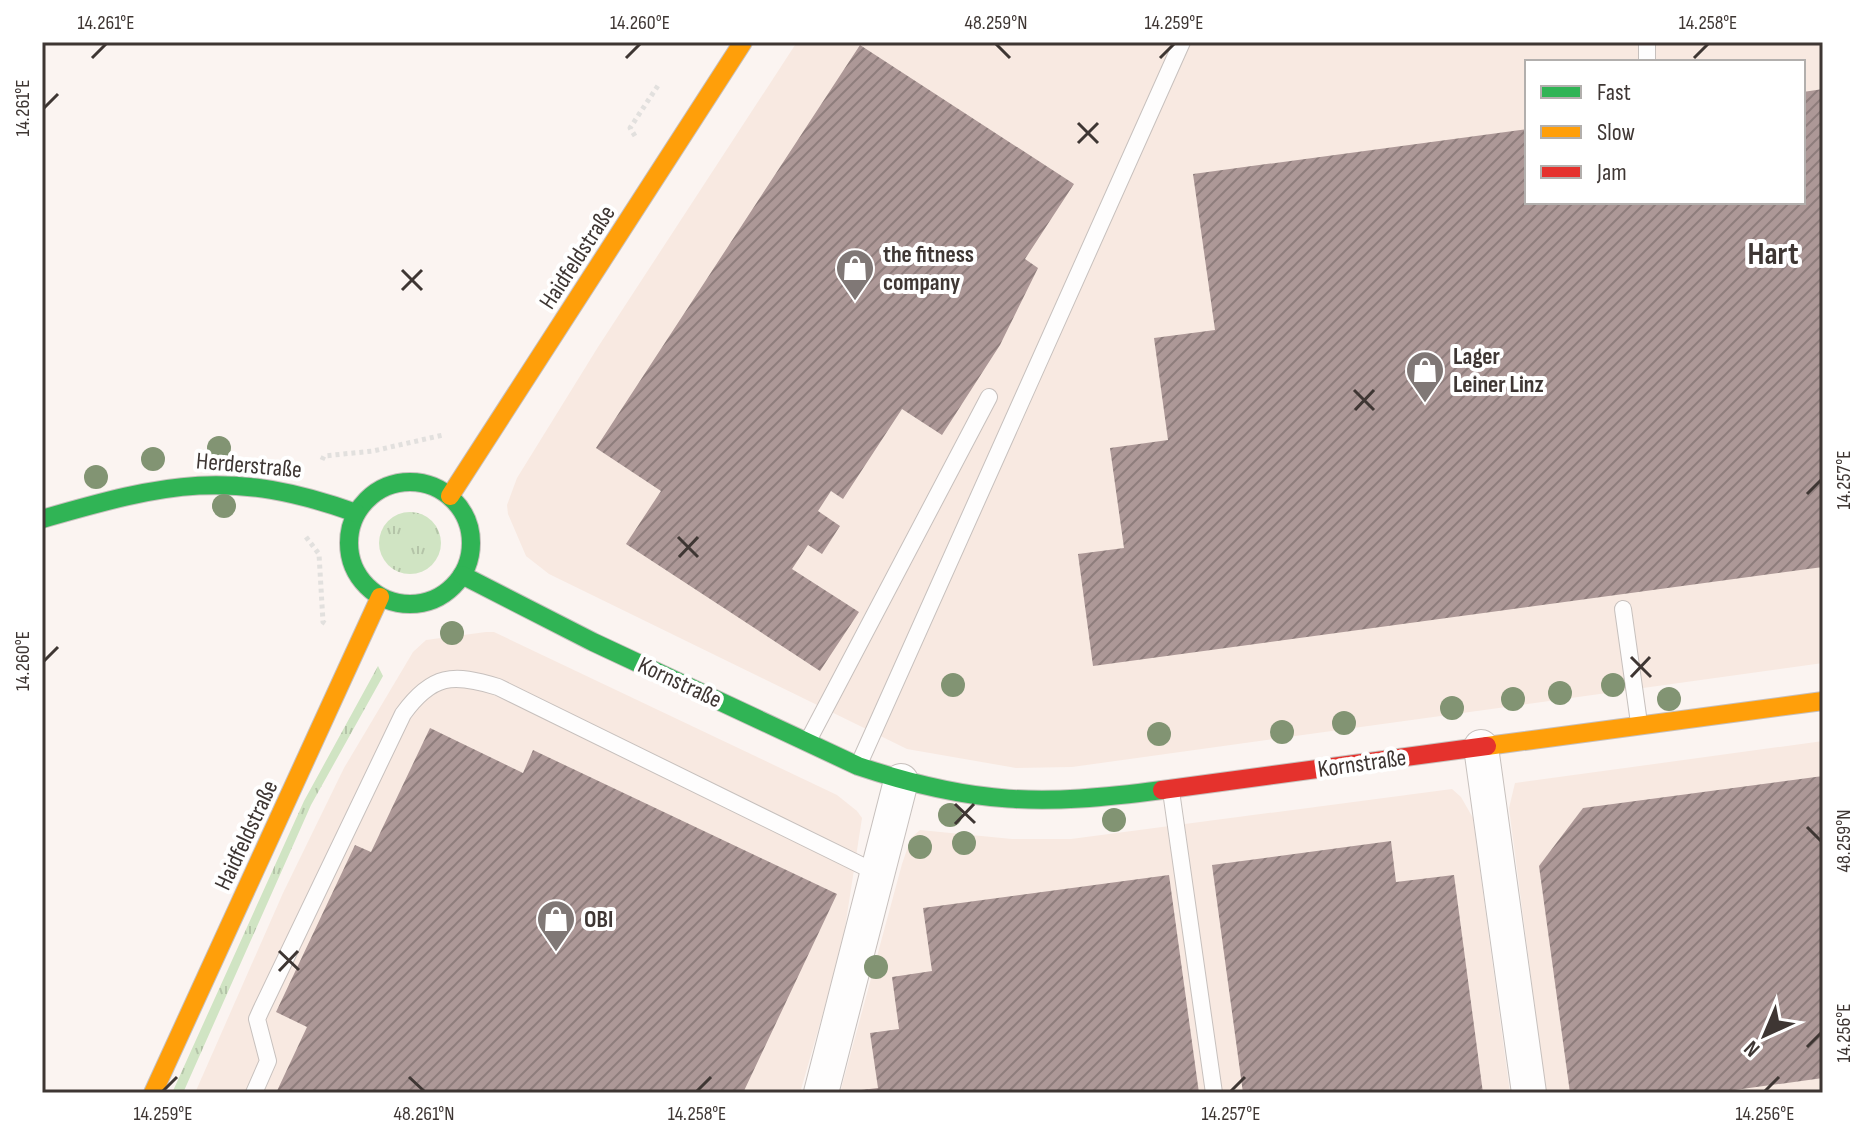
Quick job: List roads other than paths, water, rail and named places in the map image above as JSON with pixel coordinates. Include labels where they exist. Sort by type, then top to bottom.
[{"type":"street","name":"Haidfeldstraße","points":[[450,496],[743,42]]},
{"type":"street","name":"Herderstraße","points":[[42,519],[117,497],[196,481],[308,493],[356,513]]},
{"type":"street","points":[[407,482],[431,485],[450,496],[465,517],[471,534],[470,557],[462,575],[450,590],[427,602],[403,604],[380,597],[363,583],[351,563],[348,535],[356,513],[369,497],[389,485],[407,482]]},
{"type":"street","name":"Kornstraße","points":[[462,575],[593,642],[858,766],[901,781],[1007,804],[1047,804],[1170,789],[1823,701]]},
{"type":"street","name":"Haidfeldstraße","points":[[153,1093],[380,597]]},
{"type":"street","points":[[1481,747],[1529,1093]]},
{"type":"street","points":[[821,1093],[901,781]]},
{"type":"lane","points":[[858,766],[1182,42]]},
{"type":"lane","points":[[808,742],[989,397]]},
{"type":"lane","points":[[1623,609],[1639,726]]},
{"type":"lane","points":[[254,1093],[268,1061],[257,1019],[261,1010],[403,714],[419,691],[441,680],[467,678],[498,687],[877,873]]},
{"type":"lane","points":[[1170,789],[1214,1093]]},
{"type":"place","name":"the fitness company","points":[[855,302]]},
{"type":"place","name":"Lager Leiner Linz","points":[[1425,404]]},
{"type":"place","name":"OBI","points":[[556,953]]},
{"type":"district","name":"Hart","points":[[1773,253]]}]
